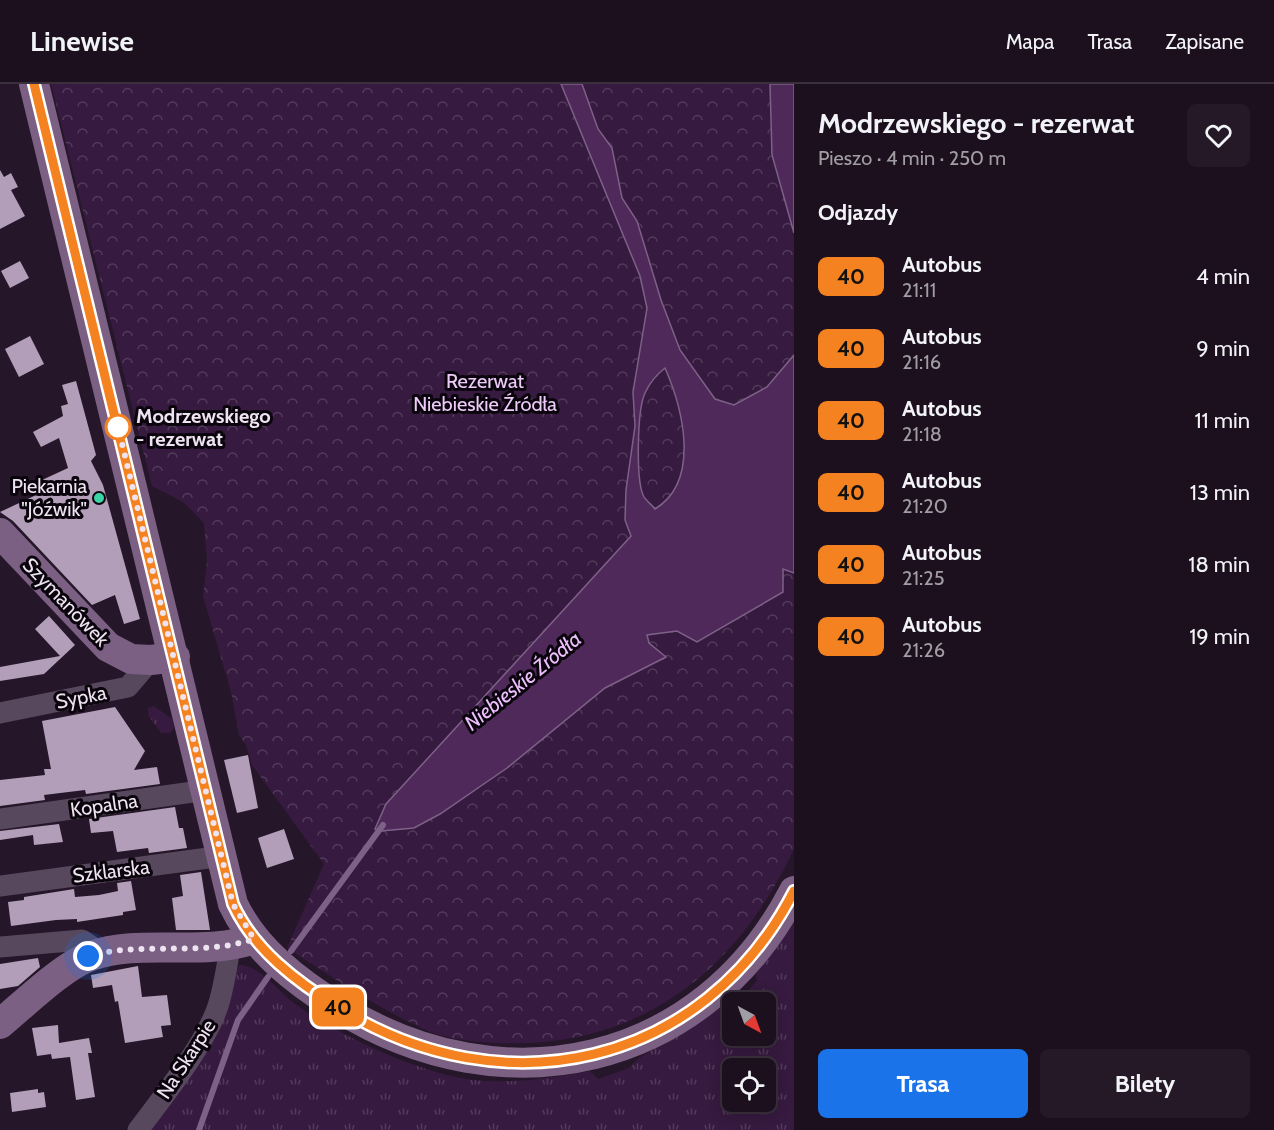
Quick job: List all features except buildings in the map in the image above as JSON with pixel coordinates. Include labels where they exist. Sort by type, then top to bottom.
[{"type":"street","points":[[34,84],[163,659],[207,790],[242,943]]},
{"type":"street","name":"Szymanówek","points":[[0,533],[108,647],[131,659],[163,659]]},
{"type":"street","name":"Sypka","points":[[0,713],[128,687],[163,659]]},
{"type":"street","name":"Kopalna","points":[[0,819],[207,790]]},
{"type":"street","name":"Szklarska","points":[[0,886],[223,856]]},
{"type":"street","points":[[2,1021],[88,956],[101,953],[242,943],[370,1027],[400,1040],[474,1061],[539,1062],[584,1055],[632,1041],[697,1006],[752,957],[767,937],[794,891]]},
{"type":"street","points":[[0,947],[82,940],[101,953]]},
{"type":"street","name":"Na Skarpie","points":[[138,1130],[188,1060],[212,1020],[242,943]]},
{"type":"green space","name":"Rezerwat Niebieskie Źródła","points":[[51,84],[794,84],[794,849],[773,889],[749,925],[721,957],[690,985],[656,1008],[618,1025],[576,1037],[531,1043],[483,1042],[436,1034],[407,1021],[287,948],[324,864],[252,765],[246,745],[239,735],[231,692],[203,596],[207,561],[204,523],[183,502],[152,486]]},
{"type":"green space","points":[[154,706],[172,719],[174,728],[170,733],[161,733],[148,715],[148,708]]},
{"type":"green space","points":[[794,920],[794,1130],[144,1130],[239,965],[254,969],[294,1003],[333,1028],[379,1051],[428,1070],[451,1076],[473,1080],[502,1081],[546,1078],[590,1071],[598,1079],[629,1068],[639,1058],[702,1020],[722,1004],[722,1046],[776,1046],[776,992],[748,992],[757,980],[755,972]]},
{"type":"water","points":[[561,84],[582,84],[598,129],[612,148],[622,198],[637,221],[661,300],[680,350],[715,399],[734,405],[767,387],[794,355],[794,573],[783,569],[783,592],[697,642],[677,631],[647,635],[649,643],[666,657],[605,688],[507,768],[440,814],[414,828],[381,831],[375,829],[386,804],[631,536],[625,520],[626,490],[635,426],[633,392],[647,308],[640,276]],"holes":[[[665,368],[682,423],[683,463],[678,481],[669,497],[655,509],[644,497],[639,474],[640,414],[647,389]]]},
{"type":"water","points":[[770,84],[794,84],[794,233],[772,155]]},
{"type":"waterway","name":"Niebieskie Źródła","points":[[291,951],[383,825]]},
{"type":"waterway","name":"Niebieskie Źródła","points":[[199,1130],[238,1020],[268,977]]},
{"type":"bus line","name":"40","points":[[34,84],[233,904],[254,939],[311,990],[370,1027],[400,1040],[430,1051],[474,1061],[515,1064],[539,1062],[584,1055],[632,1041],[673,1021],[697,1006],[717,991],[752,957],[767,937],[794,891]]},
{"type":"place","name":"Modrzewskiego - rezerwat","points":[[118,427]]},
{"type":"place","name":"Piekarnia \"Jóźwik\"","points":[[99,498]]},
{"type":"route","points":[[88,956],[129,950],[230,947],[254,939],[233,904],[118,427]]}]
